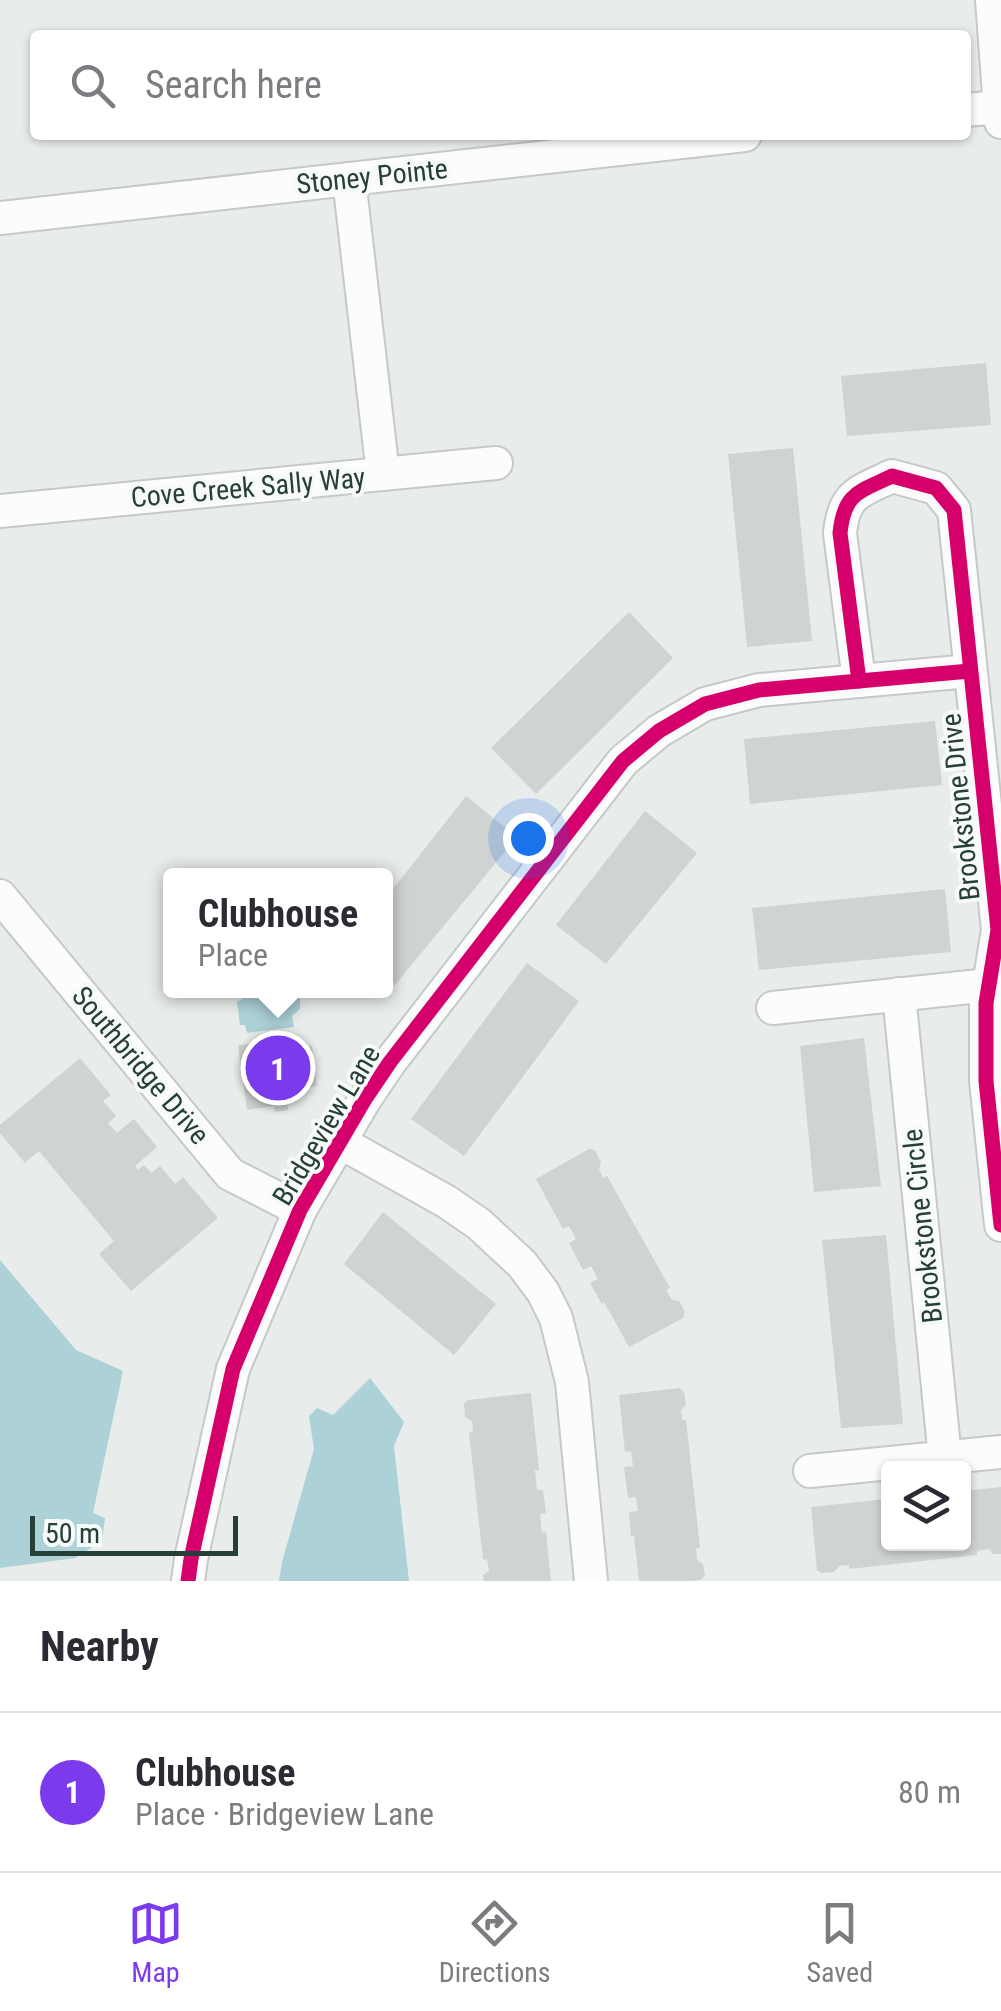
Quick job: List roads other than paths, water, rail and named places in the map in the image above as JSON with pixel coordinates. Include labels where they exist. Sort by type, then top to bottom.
[{"type":"street","points":[[989,113],[992,0]]},
{"type":"street","name":"Stoney Pointe","points":[[0,218],[700,140]]},
{"type":"street","points":[[349,179],[383,474]]},
{"type":"street","name":"Cove Creek Sally Way","points":[[0,511],[496,463]]},
{"type":"street","name":"Brookstone Drive","points":[[859,680],[840,533],[842,511],[855,494],[892,476],[936,488],[954,510],[998,930],[986,1003],[986,1081],[1001,1225]]},
{"type":"street","name":"Bridgeview Lane","points":[[188,1581],[233,1369],[300,1210],[390,1062],[623,762],[659,731],[705,704],[759,690],[970,670]]},
{"type":"street","name":"Southbridge Drive","points":[[0,896],[230,1174],[300,1210]]},
{"type":"street","points":[[772,1008],[989,985]]},
{"type":"street","name":"Brookstone Circle","points":[[899,994],[945,1458]]},
{"type":"street","points":[[340,1142],[480,1224],[522,1264],[543,1292],[556,1318],[572,1382],[591,1581]]},
{"type":"street","points":[[810,1471],[1001,1452]]},
{"type":"water","points":[[300,998],[300,1009],[292,1016],[294,1027],[247,1033],[245,1025],[240,1025],[237,1001]]},
{"type":"water","points":[[0,1260],[76,1350],[123,1371],[93,1513],[105,1518],[102,1541],[75,1558],[0,1568]]},
{"type":"water","points":[[370,1378],[404,1422],[394,1446],[409,1581],[279,1581],[314,1449],[309,1416],[317,1408],[333,1415]]},
{"type":"place","name":"Clubhouse","points":[[278,1068]]}]
